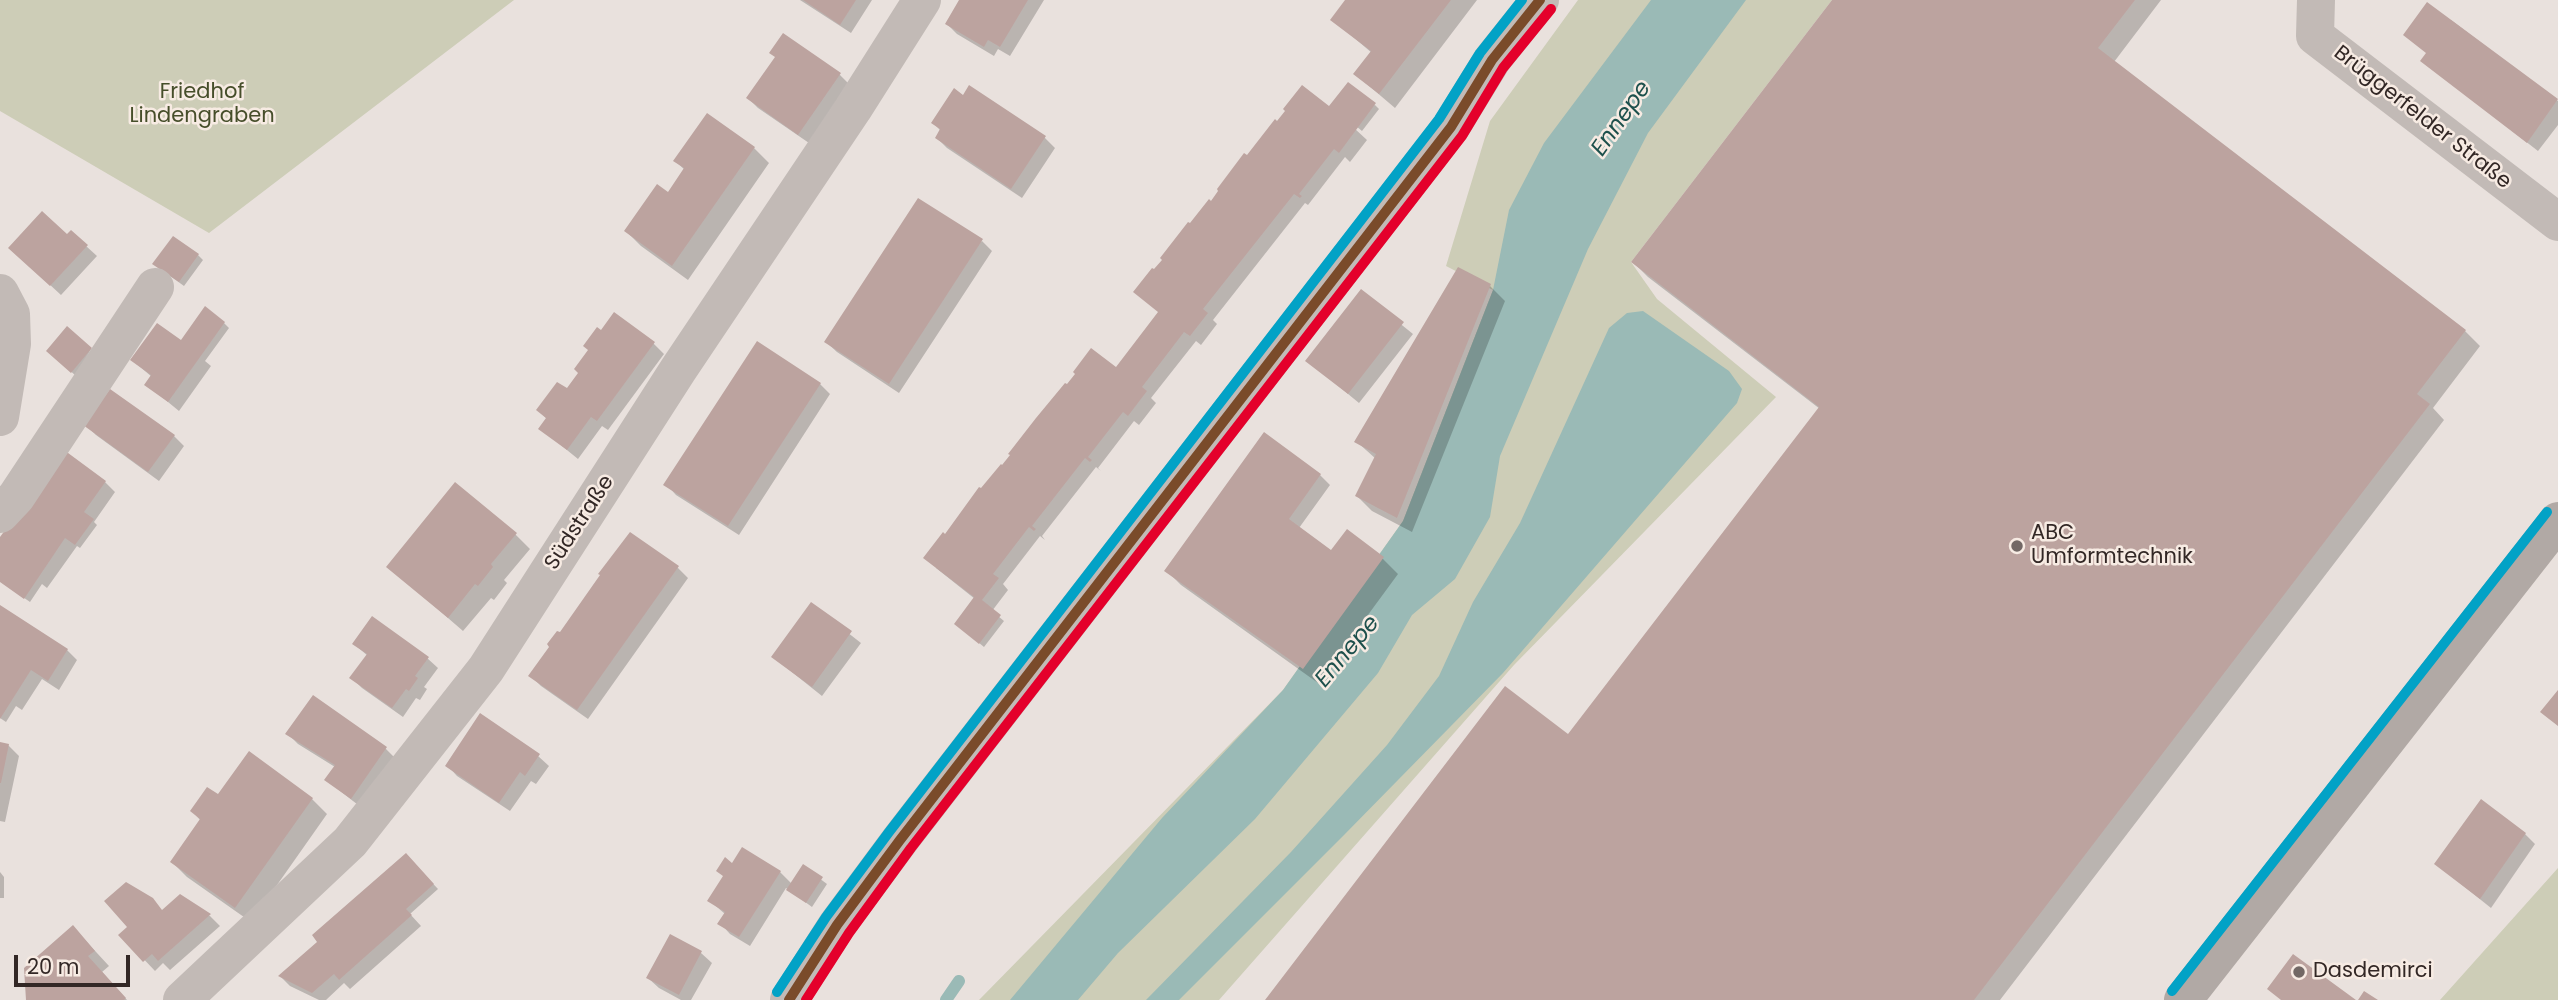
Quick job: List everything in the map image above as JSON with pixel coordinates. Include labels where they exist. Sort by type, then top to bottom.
[{"type":"main road","points":[[2183,1000],[2558,521]]},
{"type":"street","name":"Südstraße","points":[[182,1000],[350,842],[486,669],[678,370],[853,109],[922,0]]},
{"type":"street","points":[[789,1000],[837,925],[900,840],[1451,127],[1492,61],[1540,0]]},
{"type":"street","name":"Brüggerfelder Straße","points":[[2316,0],[2315,36],[2558,222]]},
{"type":"street","points":[[0,514],[16,497],[155,287]]},
{"type":"street","points":[[0,293],[11,314],[12,344],[0,417]]},
{"type":"green space","name":"Friedhof Lindengraben","points":[[0,0],[514,0],[209,233],[0,111]]},
{"type":"green space","points":[[1578,0],[1832,0],[1631,262],[1657,299],[1776,397],[1514,665],[1219,1000],[979,1000],[1283,690],[1403,521],[1493,290],[1446,266],[1490,121]]},
{"type":"green space","points":[[2558,868],[2558,1000],[2440,1000]]},
{"type":"water","name":"Ennepe","points":[[1651,0],[1746,0],[1648,133],[1588,249],[1500,456],[1490,517],[1455,579],[1412,615],[1378,673],[1255,819],[1118,953],[1078,1000],[1010,1000],[1162,818],[1283,690],[1403,521],[1493,290],[1509,210],[1544,143]]},
{"type":"water","points":[[1643,311],[1729,371],[1742,389],[1737,403],[1503,673],[1344,835],[1179,1000],[1146,1000],[1291,852],[1387,745],[1439,676],[1473,602],[1520,523],[1609,328],[1627,313]]},
{"type":"building","points":[[803,0],[856,0],[840,25]]},
{"type":"building","points":[[959,0],[1028,0],[1000,47],[988,40],[984,47],[945,24]]},
{"type":"building","points":[[1345,0],[1451,0],[1379,94],[1353,74],[1371,51],[1330,20]]},
{"type":"building","name":"ABC Umformtechnik","points":[[1832,0],[2135,0],[2098,48],[2466,330],[2417,394],[2430,404],[1974,1000],[1265,1000],[1505,686],[1568,734],[1819,407],[1631,262]]},
{"type":"building","points":[[2427,2],[2558,99],[2527,143],[2420,61],[2426,53],[2403,35]]},
{"type":"building","points":[[783,33],[841,73],[798,135],[746,98],[775,57],[769,53]]},
{"type":"building","points":[[1348,82],[1376,103],[1339,153],[1334,149],[1299,194],[1302,196],[1300,198],[1294,194],[1203,309],[1208,313],[1190,336],[1184,332],[1142,387],[1147,391],[1128,416],[1123,412],[1088,457],[1092,460],[1090,462],[1085,458],[1032,526],[1036,529],[1034,531],[1029,527],[993,574],[999,578],[982,600],[1001,615],[979,644],[954,624],[974,597],[923,558],[1075,374],[1073,372],[1091,348],[1116,367],[1158,312],[1133,292],[1162,260],[1160,258],[1188,222],[1190,223],[1209,199],[1211,201],[1244,153],[1247,155],[1275,119],[1277,121],[1302,85],[1329,106]]},
{"type":"building","points":[[969,85],[1046,136],[1011,189],[935,138],[940,129],[931,123],[954,88],[963,95]]},
{"type":"building","points":[[707,113],[755,147],[672,266],[624,231],[657,184],[668,192],[684,168],[673,161]]},
{"type":"building","points":[[918,198],[983,239],[889,384],[824,342]]},
{"type":"building","points":[[42,211],[67,234],[71,230],[88,245],[50,286],[8,248]]},
{"type":"building","points":[[173,236],[199,254],[179,282],[152,264]]},
{"type":"building","points":[[1458,267],[1491,284],[1397,518],[1355,496],[1376,454],[1354,442]]},
{"type":"building","points":[[1361,289],[1404,322],[1348,394],[1305,361]]},
{"type":"building","points":[[205,306],[225,322],[168,402],[144,385],[151,375],[130,360],[157,323],[181,340]]},
{"type":"building","points":[[614,312],[655,342],[597,421],[591,417],[567,450],[538,429],[546,418],[536,410],[557,382],[567,388],[578,373],[574,369],[588,350],[583,346],[597,327],[601,330]]},
{"type":"building","points":[[67,326],[92,348],[71,373],[46,351]]},
{"type":"building","points":[[757,341],[821,383],[728,526],[663,485]]},
{"type":"building","points":[[110,389],[175,435],[148,472],[83,425]]},
{"type":"building","points":[[1264,432],[1321,474],[1289,519],[1331,550],[1347,529],[1384,557],[1303,669],[1164,571]]},
{"type":"building","points":[[64,450],[106,481],[84,512],[94,519],[75,545],[65,538],[24,599],[0,582],[0,537]]},
{"type":"building","points":[[455,482],[517,533],[491,564],[493,567],[478,586],[475,584],[448,618],[386,567]]},
{"type":"building","points":[[630,532],[679,566],[577,710],[528,676],[549,647],[547,644],[557,631],[560,632],[600,575],[598,574]]},
{"type":"building","points":[[811,602],[852,631],[812,687],[771,657]]},
{"type":"building","points":[[0,605],[68,649],[48,681],[31,670],[0,719]]},
{"type":"building","points":[[372,616],[429,657],[415,676],[418,678],[409,691],[406,689],[392,708],[349,678],[367,654],[352,644]]},
{"type":"building","points":[[2558,690],[2558,726],[2540,712]]},
{"type":"building","points":[[313,695],[387,747],[351,799],[324,780],[335,765],[285,734]]},
{"type":"building","points":[[480,713],[540,754],[525,776],[520,772],[499,803],[445,766]]},
{"type":"building","points":[[0,742],[9,744],[1,783],[0,783]]},
{"type":"building","points":[[249,751],[313,798],[235,908],[170,862],[200,819],[190,811],[207,787],[218,794]]},
{"type":"building","points":[[2481,799],[2526,833],[2480,899],[2434,864]]},
{"type":"building","points":[[742,847],[781,871],[739,937],[717,924],[725,912],[707,901],[723,876],[716,871],[725,857],[732,863]]},
{"type":"building","points":[[406,853],[434,884],[406,909],[412,915],[339,980],[334,974],[312,993],[278,976],[317,942],[312,935]]},
{"type":"building","points":[[803,864],[823,877],[806,903],[786,890]]},
{"type":"building","points":[[126,882],[153,898],[162,910],[180,894],[211,914],[158,961],[152,954],[143,962],[118,935],[127,927],[104,901]]},
{"type":"building","points":[[73,925],[95,951],[88,956],[126,998],[124,1000],[26,1000],[24,968]]},
{"type":"building","points":[[670,934],[702,951],[679,995],[646,978]]},
{"type":"building","name":"Dasdemirci","points":[[2293,954],[2356,1000],[2281,1000],[2267,989]]},
{"type":"building","name":"Dasdemirci","points":[[2364,991],[2378,1000],[2358,1000]]},
{"type":"waterway","points":[[946,1000],[959,981]]},
{"type":"transit line","points":[[777,992],[826,917],[889,832],[1439,119],[1480,53],[1522,0]]},
{"type":"transit line","points":[[789,1000],[837,925],[900,840],[1451,127],[1492,60],[1540,0]]},
{"type":"transit line","points":[[806,1000],[849,933],[911,848],[1462,136],[1503,68],[1551,9]]},
{"type":"transit line","points":[[2172,991],[2547,512]]},
{"type":"place","name":"ABC Umformtechnik","points":[[2017,546]]},
{"type":"place","name":"Dasdemirci","points":[[2299,972]]}]
